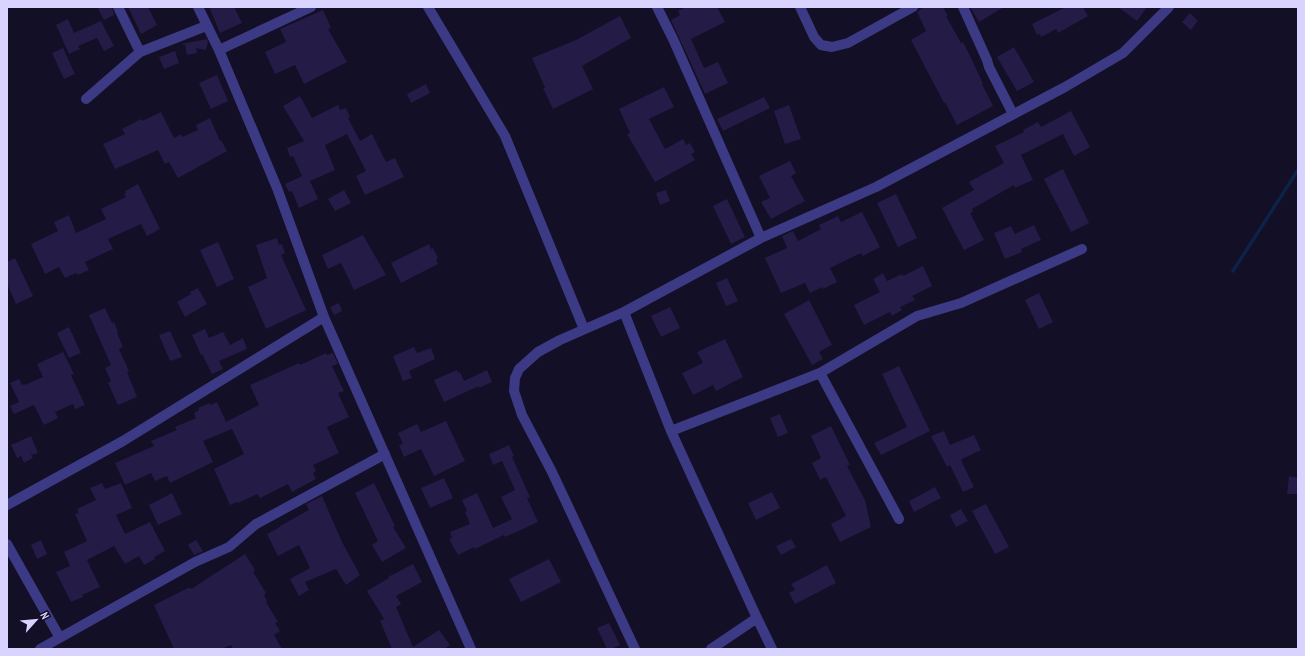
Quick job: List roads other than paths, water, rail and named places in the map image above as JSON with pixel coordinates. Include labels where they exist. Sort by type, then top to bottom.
[{"type":"street","points":[[118,7],[140,52]]},
{"type":"street","points":[[198,7],[219,50],[277,188],[324,317],[471,649]]},
{"type":"street","points":[[219,50],[311,7]]},
{"type":"street","points":[[428,7],[505,136],[584,329]]},
{"type":"street","points":[[657,7],[761,238]]},
{"type":"street","points":[[800,7],[814,37],[821,45],[832,47],[848,43],[913,7]]},
{"type":"street","points":[[963,7],[989,67],[1013,114]]},
{"type":"street","points":[[635,649],[552,472],[522,415],[514,391],[515,378],[519,369],[538,352],[584,329],[624,312],[761,238],[876,187],[1064,87],[1123,53],[1169,7]]},
{"type":"street","points":[[86,99],[140,52],[206,26]]},
{"type":"street","points":[[671,431],[820,373],[917,316],[961,303],[1082,249]]},
{"type":"street","points":[[624,312],[671,431],[772,649]]},
{"type":"street","points":[[7,505],[123,441],[324,317]]},
{"type":"street","points":[[820,373],[899,519]]},
{"type":"street","points":[[40,649],[195,562],[229,547],[256,524],[384,454]]},
{"type":"street","points":[[7,544],[60,638]]},
{"type":"street","points":[[711,649],[757,618]]},
{"type":"waterway","points":[[1233,271],[1298,170]]}]
